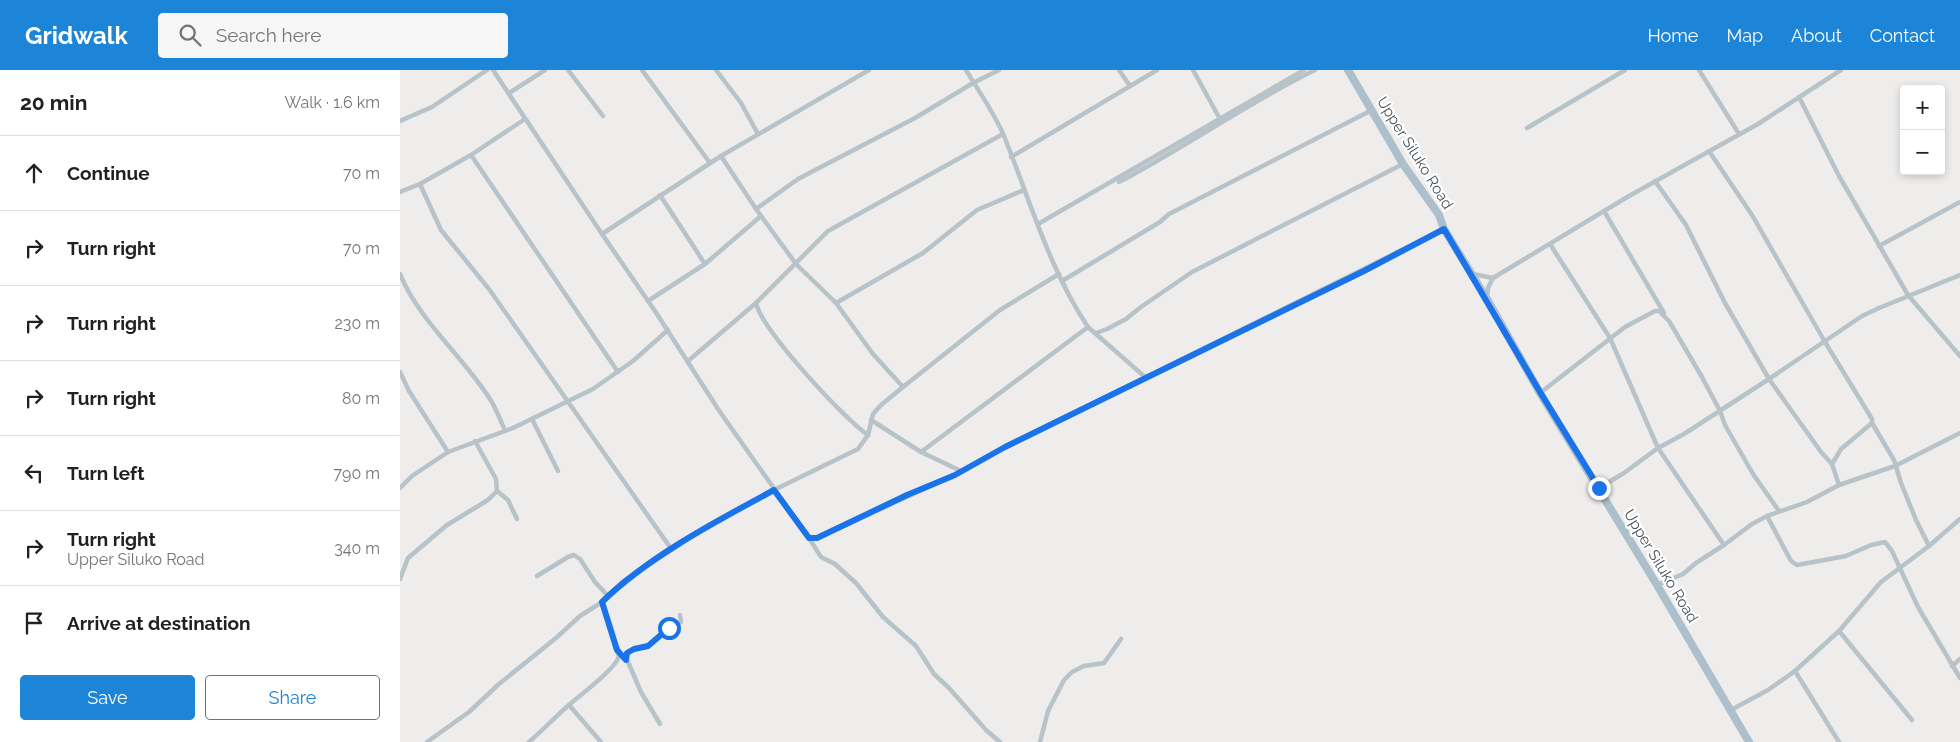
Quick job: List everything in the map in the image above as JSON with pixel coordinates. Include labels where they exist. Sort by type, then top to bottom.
[{"type":"main road","name":"Upper Siluko Road","points":[[1348,70],[1403,164],[1439,215],[1444,229],[1749,742]]},
{"type":"street","points":[[400,121],[432,107],[487,70]]},
{"type":"street","points":[[493,70],[774,490],[821,557],[835,564],[856,583],[883,617],[916,646],[934,674],[986,730],[1000,742]]},
{"type":"street","points":[[509,93],[545,70]]},
{"type":"street","points":[[568,70],[603,116]]},
{"type":"street","points":[[642,70],[710,163]]},
{"type":"street","points":[[716,70],[741,103],[758,134]]},
{"type":"street","points":[[602,234],[721,156],[869,70]]},
{"type":"street","points":[[966,70],[1003,134],[1038,224],[1075,308],[1088,327],[1145,377]]},
{"type":"street","points":[[756,209],[798,179],[915,118],[973,83],[999,70]]},
{"type":"street","points":[[1119,70],[1130,86]]},
{"type":"street","points":[[1011,157],[1157,70]]},
{"type":"street","points":[[1195,70],[1222,119]]},
{"type":"street","points":[[1038,224],[1304,70]]},
{"type":"street","points":[[1119,182],[1154,164],[1222,119],[1315,70]]},
{"type":"street","points":[[1527,128],[1625,70]]},
{"type":"street","points":[[1699,70],[1739,134]]},
{"type":"street","points":[[1472,274],[1493,278],[1655,181],[1739,134],[1841,70]]},
{"type":"street","points":[[1799,97],[1839,176],[1908,295],[1948,345],[1960,356]]},
{"type":"street","points":[[1062,281],[1128,242],[1169,214],[1372,110]]},
{"type":"street","points":[[400,192],[420,184],[525,119]]},
{"type":"street","points":[[688,361],[756,304],[828,231],[1003,134]]},
{"type":"street","points":[[1709,151],[1752,215],[1872,419],[1872,423],[1894,460],[1916,520],[1929,546]]},
{"type":"street","points":[[470,154],[618,372]]},
{"type":"street","points":[[721,156],[796,264],[836,303],[873,354],[903,387]]},
{"type":"street","points":[[1096,333],[1126,319],[1192,272],[1403,164]]},
{"type":"street","points":[[1655,181],[1686,225],[1725,303],[1769,379],[1821,452],[1832,464],[1839,486]]},
{"type":"street","points":[[420,184],[441,230],[490,288],[567,402],[672,550]]},
{"type":"street","points":[[836,303],[923,254],[977,210],[1024,190]]},
{"type":"street","points":[[660,196],[705,264]]},
{"type":"street","points":[[1879,246],[1960,202]]},
{"type":"street","points":[[1604,211],[1720,411],[1725,425],[1753,474],[1779,510]]},
{"type":"street","points":[[648,300],[705,264],[761,216]]},
{"type":"street","points":[[809,538],[817,538],[961,472],[1005,447],[1364,271],[1444,229]]},
{"type":"street","points":[[1550,244],[1610,338],[1658,448],[1724,545]]},
{"type":"street","points":[[400,274],[423,313],[491,400],[505,430]]},
{"type":"street","points":[[427,742],[469,712],[499,684],[580,616],[602,602],[622,582],[711,524],[774,490],[858,449],[868,435],[873,414],[881,405],[1000,310],[1059,274]]},
{"type":"street","points":[[1599,488],[1658,448],[1684,434],[1769,379],[1862,316],[1908,295],[1960,275]]},
{"type":"street","points":[[1487,300],[1488,288],[1493,278]]},
{"type":"street","points":[[756,304],[757,310],[765,322],[795,360],[842,414],[868,435]]},
{"type":"street","points":[[1540,392],[1624,327],[1655,311],[1663,314],[1669,321]]},
{"type":"street","points":[[921,452],[1088,327]]},
{"type":"street","points":[[400,488],[412,476],[448,452],[505,430],[594,389],[633,362],[668,330]]},
{"type":"street","points":[[400,372],[409,391],[448,452]]},
{"type":"street","points":[[532,418],[558,471]]},
{"type":"street","points":[[871,420],[921,452],[961,472]]},
{"type":"street","points":[[1832,464],[1842,449],[1872,423]]},
{"type":"street","points":[[1657,585],[1680,576],[1752,524],[1767,516],[1779,510],[1807,502],[1839,486],[1895,466],[1960,433]]},
{"type":"street","points":[[476,441],[496,479],[497,491],[508,500],[517,519]]},
{"type":"street","points":[[400,579],[408,558],[447,525],[488,500],[497,491]]},
{"type":"street","points":[[1767,516],[1791,561],[1797,565],[1846,556],[1880,542],[1885,542],[1900,568],[1918,607],[1960,678]]},
{"type":"street","points":[[1731,710],[1768,690],[1795,671],[1839,631],[1881,582],[1929,546],[1960,519]]},
{"type":"street","points":[[537,576],[574,555],[580,559],[595,582],[608,596]]},
{"type":"street","points":[[529,742],[569,705],[590,689],[613,666],[619,656],[602,602]]},
{"type":"street","points":[[626,660],[629,651],[648,646],[663,632],[681,622],[680,615]]},
{"type":"street","points":[[1839,631],[1912,720]]},
{"type":"street","points":[[1040,742],[1048,711],[1064,680],[1072,672],[1084,666],[1104,663],[1121,639]]},
{"type":"street","points":[[617,650],[626,660],[641,692],[660,724]]},
{"type":"street","points":[[1952,666],[1960,658]]},
{"type":"street","points":[[1795,671],[1839,742]]},
{"type":"street","points":[[569,705],[602,742]]},
{"type":"route","points":[[669,628],[648,646],[629,651],[626,660],[617,650],[602,602],[622,582],[711,524],[774,490],[809,538],[817,538],[907,495],[955,475],[1005,447],[1364,271],[1444,229],[1599,488]]}]
